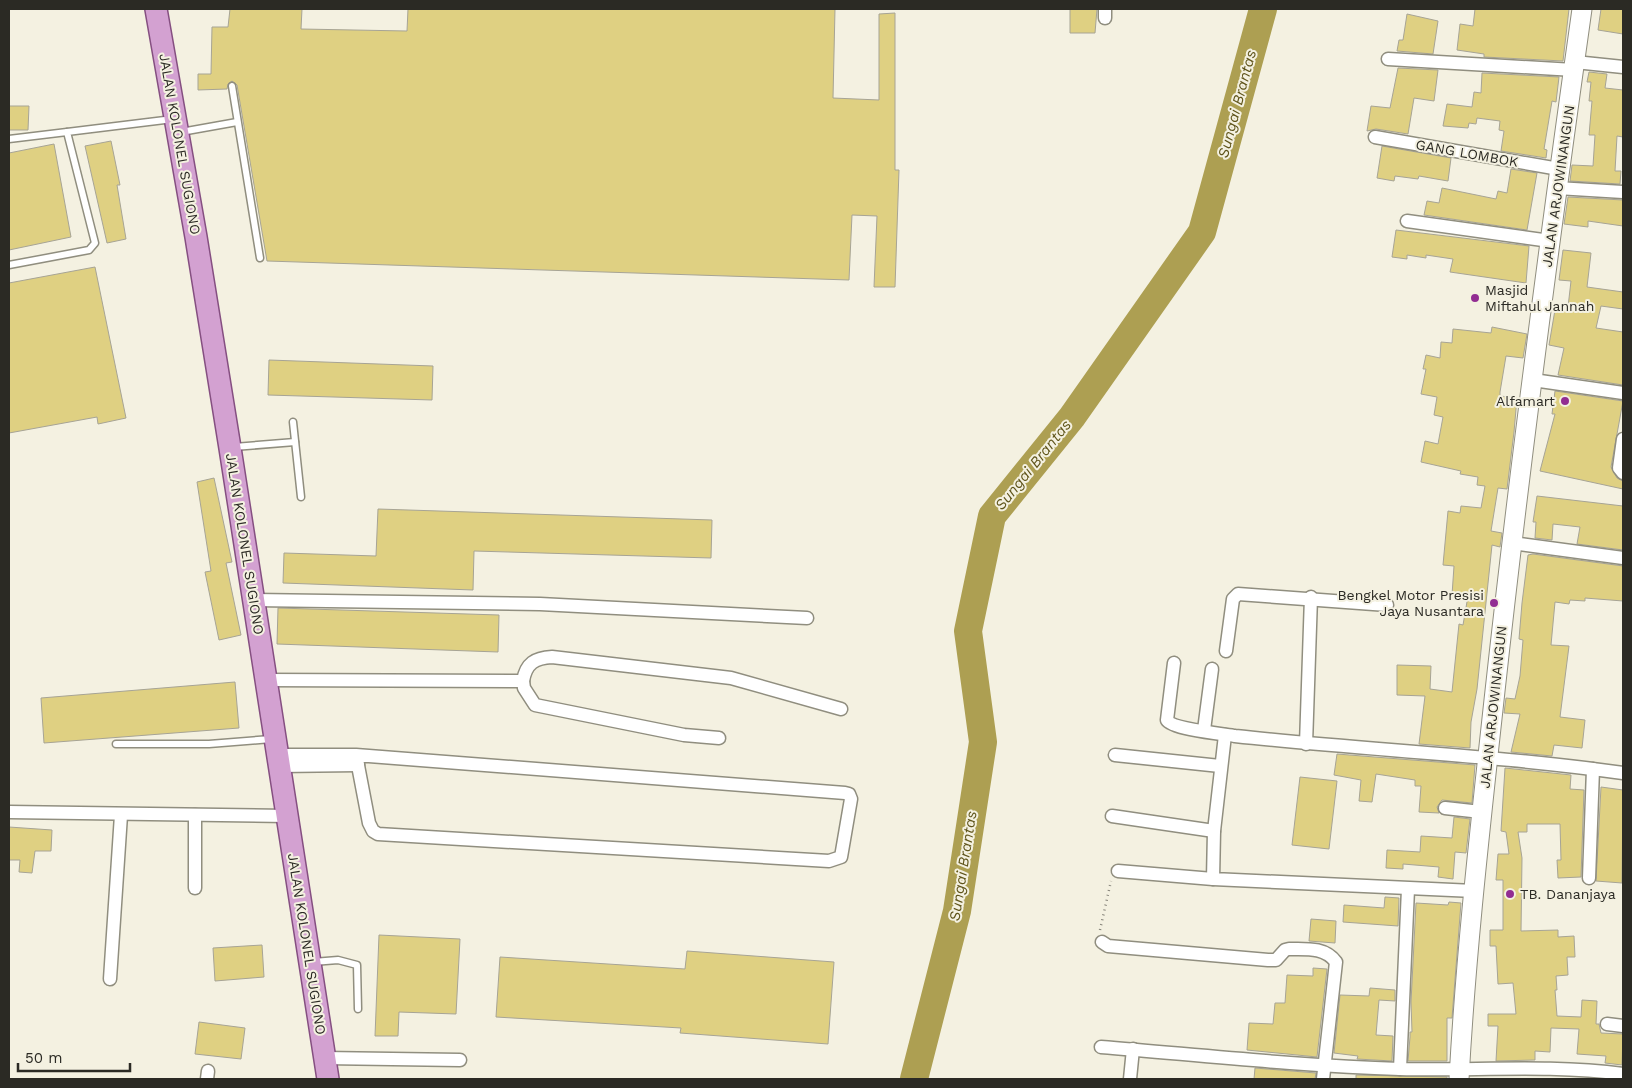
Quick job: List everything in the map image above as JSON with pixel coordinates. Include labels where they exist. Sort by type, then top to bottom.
[{"type":"main road","name":"JALAN KOLONEL SUGIONO","points":[[156,9],[230,448],[265,680],[288,816],[308,963],[328,1079]]},
{"type":"main road","name":"JALAN ARJOWINANGUN","points":[[1459,1074],[1481,812],[1512,543],[1559,169],[1582,9]]},
{"type":"street","points":[[1388,59],[1623,67]]},
{"type":"street","name":"GANG LOMBOK","points":[[1375,137],[1559,169]]},
{"type":"street","points":[[1557,188],[1623,192]]},
{"type":"street","points":[[1407,221],[1550,240]]},
{"type":"street","points":[[1533,380],[1623,393]]},
{"type":"street","points":[[1623,439],[1619,468],[1623,473]]},
{"type":"street","points":[[1512,543],[1623,558]]},
{"type":"street","points":[[1226,651],[1233,599],[1236,594],[1311,597],[1387,605]]},
{"type":"street","points":[[1306,744],[1311,597]]},
{"type":"street","points":[[253,600],[540,604],[807,618]]},
{"type":"street","points":[[719,738],[684,735],[534,705],[524,688],[525,671],[531,663],[539,658],[552,657],[732,678],[841,709]]},
{"type":"street","points":[[1174,663],[1167,720],[1174,726],[1225,735],[1306,744],[1488,757],[1623,773]]},
{"type":"street","points":[[1204,730],[1212,669]]},
{"type":"street","points":[[265,680],[523,681]]},
{"type":"street","points":[[1213,879],[1214,831],[1225,735]]},
{"type":"street","points":[[278,753],[357,760],[845,792],[849,794],[851,799],[841,857],[829,861],[378,834],[373,832],[369,823],[357,760]]},
{"type":"street","points":[[1115,756],[1220,766]]},
{"type":"street","points":[[1589,878],[1593,769]]},
{"type":"street","points":[[1446,808],[1481,812]]},
{"type":"street","points":[[9,812],[288,816]]},
{"type":"street","points":[[110,978],[121,815]]},
{"type":"street","points":[[194,815],[195,888]]},
{"type":"street","points":[[1112,816],[1214,831]]},
{"type":"street","points":[[1118,871],[1213,879],[1474,891]]},
{"type":"street","points":[[1400,1069],[1408,888]]},
{"type":"street","points":[[1102,942],[1108,946],[1276,960],[1285,950],[1289,949],[1324,951],[1336,962],[1323,1079]]},
{"type":"street","points":[[1607,1024],[1623,1026]]},
{"type":"street","points":[[1101,1047],[1459,1074],[1623,1074]]},
{"type":"street","points":[[1130,1079],[1133,1050]]},
{"type":"street","points":[[324,1058],[460,1060]]},
{"type":"lane","points":[[232,86],[260,258]]},
{"type":"lane","points":[[9,139],[67,132],[237,122]]},
{"type":"lane","points":[[9,265],[89,250],[94,244],[67,132]]},
{"type":"lane","points":[[293,422],[301,497]]},
{"type":"lane","points":[[230,448],[295,442]]},
{"type":"lane","points":[[116,744],[210,744],[278,753]]},
{"type":"lane","points":[[308,963],[338,960],[357,965],[358,1008]]},
{"type":"path","points":[[1102,942],[1099,937],[1113,873],[1118,871]]},
{"type":"building","points":[[230,9],[302,9],[301,29],[407,31],[408,9],[835,9],[833,98],[879,100],[879,14],[895,13],[895,170],[899,170],[895,287],[874,287],[877,216],[852,215],[849,280],[267,261],[237,85],[232,81],[228,84],[227,89],[198,90],[198,74],[211,74],[212,27],[228,27]]},
{"type":"building","points":[[1070,9],[1097,9],[1095,33],[1070,33]]},
{"type":"building","points":[[1475,9],[1569,9],[1563,61],[1484,57],[1484,54],[1457,50],[1460,24],[1473,26]]},
{"type":"building","points":[[1601,9],[1623,9],[1623,34],[1598,30]]},
{"type":"building","points":[[1407,14],[1438,21],[1433,54],[1397,51],[1399,40],[1403,40]]},
{"type":"building","points":[[1398,68],[1438,70],[1434,101],[1414,98],[1408,134],[1376,129],[1367,131],[1371,106],[1390,108]]},
{"type":"building","points":[[1589,72],[1607,74],[1605,88],[1623,90],[1623,137],[1617,136],[1615,171],[1621,171],[1620,184],[1570,181],[1572,165],[1593,166],[1595,135],[1589,135],[1592,101],[1589,101],[1591,82],[1587,82]]},
{"type":"building","points":[[1482,73],[1559,77],[1556,102],[1552,101],[1544,149],[1547,150],[1546,158],[1501,151],[1504,131],[1499,130],[1500,121],[1477,118],[1476,124],[1469,123],[1468,128],[1443,126],[1447,104],[1472,107],[1474,92],[1481,93]]},
{"type":"building","points":[[9,106],[29,106],[28,130],[9,130]]},
{"type":"building","points":[[111,141],[120,185],[117,185],[126,239],[107,243],[85,146]]},
{"type":"building","points":[[54,144],[71,237],[9,250],[9,153]]},
{"type":"building","points":[[1382,146],[1451,158],[1448,181],[1419,176],[1418,179],[1395,176],[1394,181],[1377,178]]},
{"type":"building","points":[[1511,169],[1537,173],[1527,230],[1424,215],[1427,201],[1439,203],[1442,188],[1496,199],[1498,191],[1507,193]]},
{"type":"building","points":[[1568,197],[1623,200],[1623,226],[1588,221],[1588,227],[1564,224]]},
{"type":"building","points":[[1396,230],[1529,246],[1526,283],[1450,272],[1453,259],[1426,255],[1426,258],[1407,255],[1407,259],[1392,257]]},
{"type":"building","points":[[1563,250],[1591,253],[1587,287],[1623,292],[1623,309],[1601,306],[1596,328],[1623,332],[1623,385],[1558,375],[1564,348],[1549,345],[1556,304],[1568,307],[1571,281],[1559,280]]},
{"type":"building","points":[[95,267],[126,418],[98,424],[97,417],[9,433],[9,283]]},
{"type":"building","points":[[1492,327],[1527,334],[1523,358],[1506,356],[1500,392],[1500,396],[1517,398],[1507,489],[1498,488],[1491,531],[1502,533],[1500,547],[1492,545],[1477,689],[1471,722],[1470,748],[1419,744],[1425,696],[1397,695],[1397,665],[1431,666],[1430,689],[1452,692],[1459,624],[1463,625],[1468,596],[1452,595],[1454,566],[1443,565],[1448,511],[1460,513],[1461,506],[1481,508],[1485,486],[1477,485],[1478,477],[1460,474],[1461,471],[1421,462],[1425,441],[1438,444],[1443,417],[1434,415],[1437,397],[1421,394],[1426,369],[1423,369],[1426,355],[1440,358],[1441,342],[1452,343],[1453,329],[1491,333]]},
{"type":"building","points":[[269,360],[433,366],[432,400],[268,395]]},
{"type":"building","points":[[1555,391],[1623,401],[1611,467],[1617,478],[1623,481],[1623,489],[1540,471],[1555,414],[1552,414]]},
{"type":"building","points":[[214,478],[232,562],[226,563],[241,635],[219,640],[205,572],[211,571],[197,482]]},
{"type":"building","points":[[1537,496],[1623,506],[1623,550],[1577,544],[1580,527],[1553,524],[1552,540],[1535,538],[1536,522],[1533,522]]},
{"type":"building","points":[[378,509],[712,520],[711,558],[474,551],[473,590],[283,583],[284,553],[376,556]]},
{"type":"building","points":[[1533,554],[1623,566],[1623,601],[1585,598],[1585,601],[1570,600],[1569,604],[1555,602],[1551,645],[1569,646],[1560,717],[1585,720],[1582,748],[1554,745],[1552,756],[1511,752],[1520,714],[1504,713],[1506,698],[1515,699],[1520,676],[1523,640],[1519,639],[1522,603],[1528,555]]},
{"type":"building","points":[[278,608],[499,615],[498,652],[277,644]]},
{"type":"building","points":[[235,682],[239,728],[44,743],[41,698]]},
{"type":"building","points":[[1337,754],[1475,765],[1472,803],[1442,800],[1437,807],[1439,813],[1419,812],[1421,786],[1415,786],[1415,780],[1376,774],[1372,802],[1359,801],[1361,780],[1334,775]]},
{"type":"building","points":[[1505,768],[1571,775],[1570,789],[1584,790],[1581,877],[1558,878],[1557,860],[1561,860],[1560,824],[1527,824],[1527,832],[1518,832],[1522,858],[1521,931],[1558,930],[1558,937],[1574,936],[1575,957],[1567,957],[1568,975],[1556,976],[1557,1016],[1581,1017],[1582,1000],[1597,1001],[1596,1024],[1599,1024],[1601,1033],[1623,1034],[1622,1065],[1605,1063],[1606,1056],[1577,1054],[1579,1029],[1551,1028],[1550,1052],[1535,1051],[1535,1060],[1496,1061],[1498,1026],[1488,1026],[1488,1014],[1516,1014],[1513,983],[1498,984],[1496,946],[1490,946],[1490,930],[1503,930],[1503,880],[1496,880],[1498,854],[1509,854],[1506,832],[1501,831]]},
{"type":"building","points":[[1300,777],[1337,781],[1329,849],[1292,845]]},
{"type":"building","points":[[1601,787],[1623,790],[1622,883],[1596,881]]},
{"type":"building","points":[[1454,817],[1470,819],[1466,853],[1455,852],[1453,879],[1438,877],[1439,867],[1403,864],[1403,869],[1386,868],[1387,850],[1420,852],[1421,836],[1452,838]]},
{"type":"building","points":[[9,827],[52,830],[51,851],[35,851],[32,873],[19,872],[20,860],[9,860]]},
{"type":"building","points":[[1385,897],[1399,898],[1398,926],[1343,922],[1344,905],[1384,908]]},
{"type":"building","points":[[1449,902],[1461,903],[1452,1018],[1447,1018],[1447,1061],[1408,1061],[1410,1032],[1412,1032],[1411,1002],[1416,903],[1448,905]]},
{"type":"building","points":[[1311,919],[1336,921],[1335,943],[1309,941]]},
{"type":"building","points":[[379,935],[460,939],[456,1014],[399,1012],[398,1036],[375,1036]]},
{"type":"building","points":[[262,945],[264,977],[215,981],[213,948]]},
{"type":"building","points":[[687,951],[834,962],[828,1044],[680,1033],[681,1028],[496,1017],[500,957],[685,969]]},
{"type":"building","points":[[1313,968],[1327,969],[1317,1057],[1247,1050],[1249,1023],[1273,1024],[1275,1003],[1285,1003],[1287,975],[1313,976]]},
{"type":"building","points":[[1370,988],[1395,990],[1395,1001],[1379,1000],[1376,1035],[1393,1036],[1392,1061],[1357,1059],[1358,1056],[1334,1053],[1340,995],[1369,996]]},
{"type":"building","points":[[199,1022],[245,1028],[241,1059],[195,1054]]},
{"type":"building","points":[[1255,1068],[1316,1073],[1315,1079],[1254,1079]]},
{"type":"building","points":[[1356,1075],[1447,1077],[1447,1079],[1356,1079]]},
{"type":"waterway","name":"Sungai Brantas","points":[[914,1079],[957,911],[983,742],[968,631],[992,516],[1072,417],[1202,232],[1263,9]]},
{"type":"place","name":"Masjid Miftahul Jannah","points":[[1475,298]]},
{"type":"place","name":"Alfamart","points":[[1565,401]]},
{"type":"place","name":"Bengkel Motor Presisi Jaya Nusantara","points":[[1494,603]]},
{"type":"place","name":"TB. Dananjaya","points":[[1510,894]]}]
